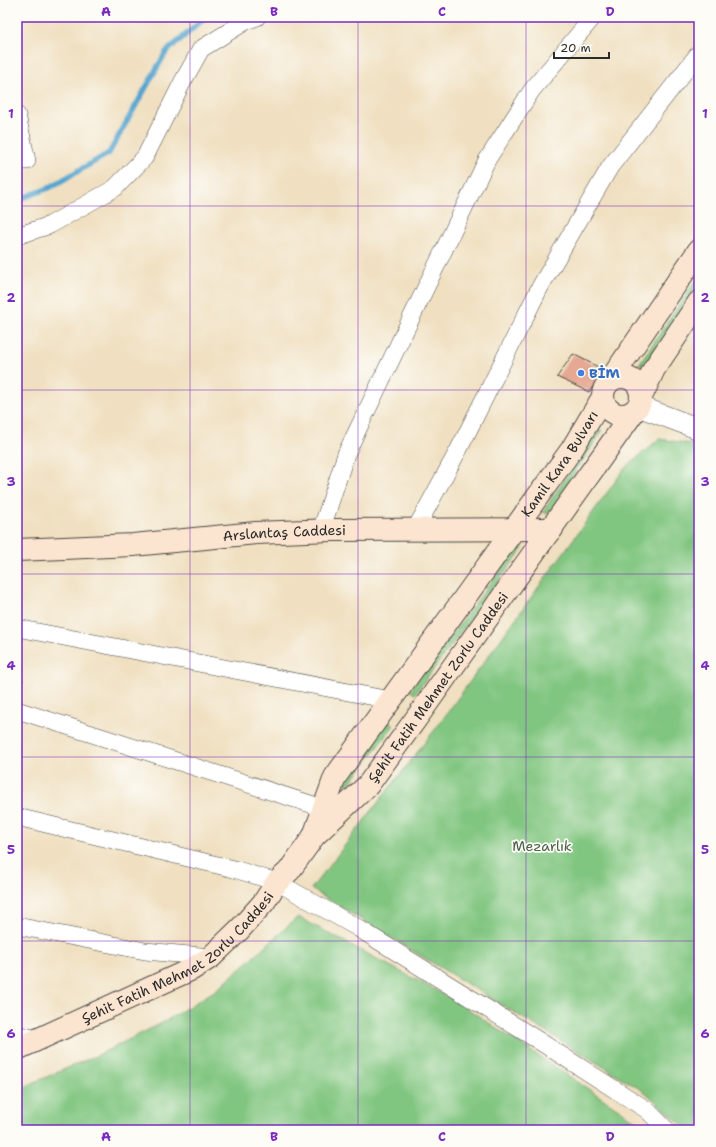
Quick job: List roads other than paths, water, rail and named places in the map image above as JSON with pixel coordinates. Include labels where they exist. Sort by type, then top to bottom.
[{"type":"main road","name":"Kamil Kara Bulvarı","points":[[513,529],[572,449],[606,389],[699,250]]},
{"type":"main road","points":[[552,529],[638,405],[654,368],[699,302]]},
{"type":"main road","points":[[618,377],[628,378],[636,383],[641,392],[638,405],[631,413],[623,415],[614,413],[607,408],[606,389],[618,377]]},
{"type":"main road","name":"Şehit Fatih Mehmet Zorlu Caddesi","points":[[314,836],[335,776],[513,529]]},
{"type":"main road","name":"Arslantaş Caddesi","points":[[17,550],[133,545],[231,534],[321,531],[552,529]]},
{"type":"main road","name":"Şehit Fatih Mehmet Zorlu Caddesi","points":[[17,1049],[119,1004],[192,969],[211,957],[240,929],[264,902],[277,882],[289,871],[314,836],[368,785],[552,529]]},
{"type":"street","points":[[17,236],[50,225],[115,188],[145,157],[182,83],[201,49],[257,17]]},
{"type":"street","points":[[321,531],[346,454],[487,160],[532,90],[593,17]]},
{"type":"street","points":[[415,530],[459,449],[540,287],[610,167],[699,53]]},
{"type":"street","points":[[17,115],[27,161]]},
{"type":"street","points":[[638,405],[699,428]]},
{"type":"street","points":[[17,628],[390,700]]},
{"type":"street","points":[[17,710],[323,808]]},
{"type":"street","points":[[17,817],[234,869],[277,882],[358,928],[543,1043],[647,1110],[667,1130]]},
{"type":"street","points":[[17,926],[145,951],[211,957]]},
{"type":"street","points":[[17,1034],[40,1040]]},
{"type":"waterway","points":[[17,200],[49,188],[109,153],[166,52],[206,17]]},
{"type":"place","name":"BİM","points":[[581,373]]},
{"type":"park label","name":"Mezarlık","points":[[542,846]]}]
